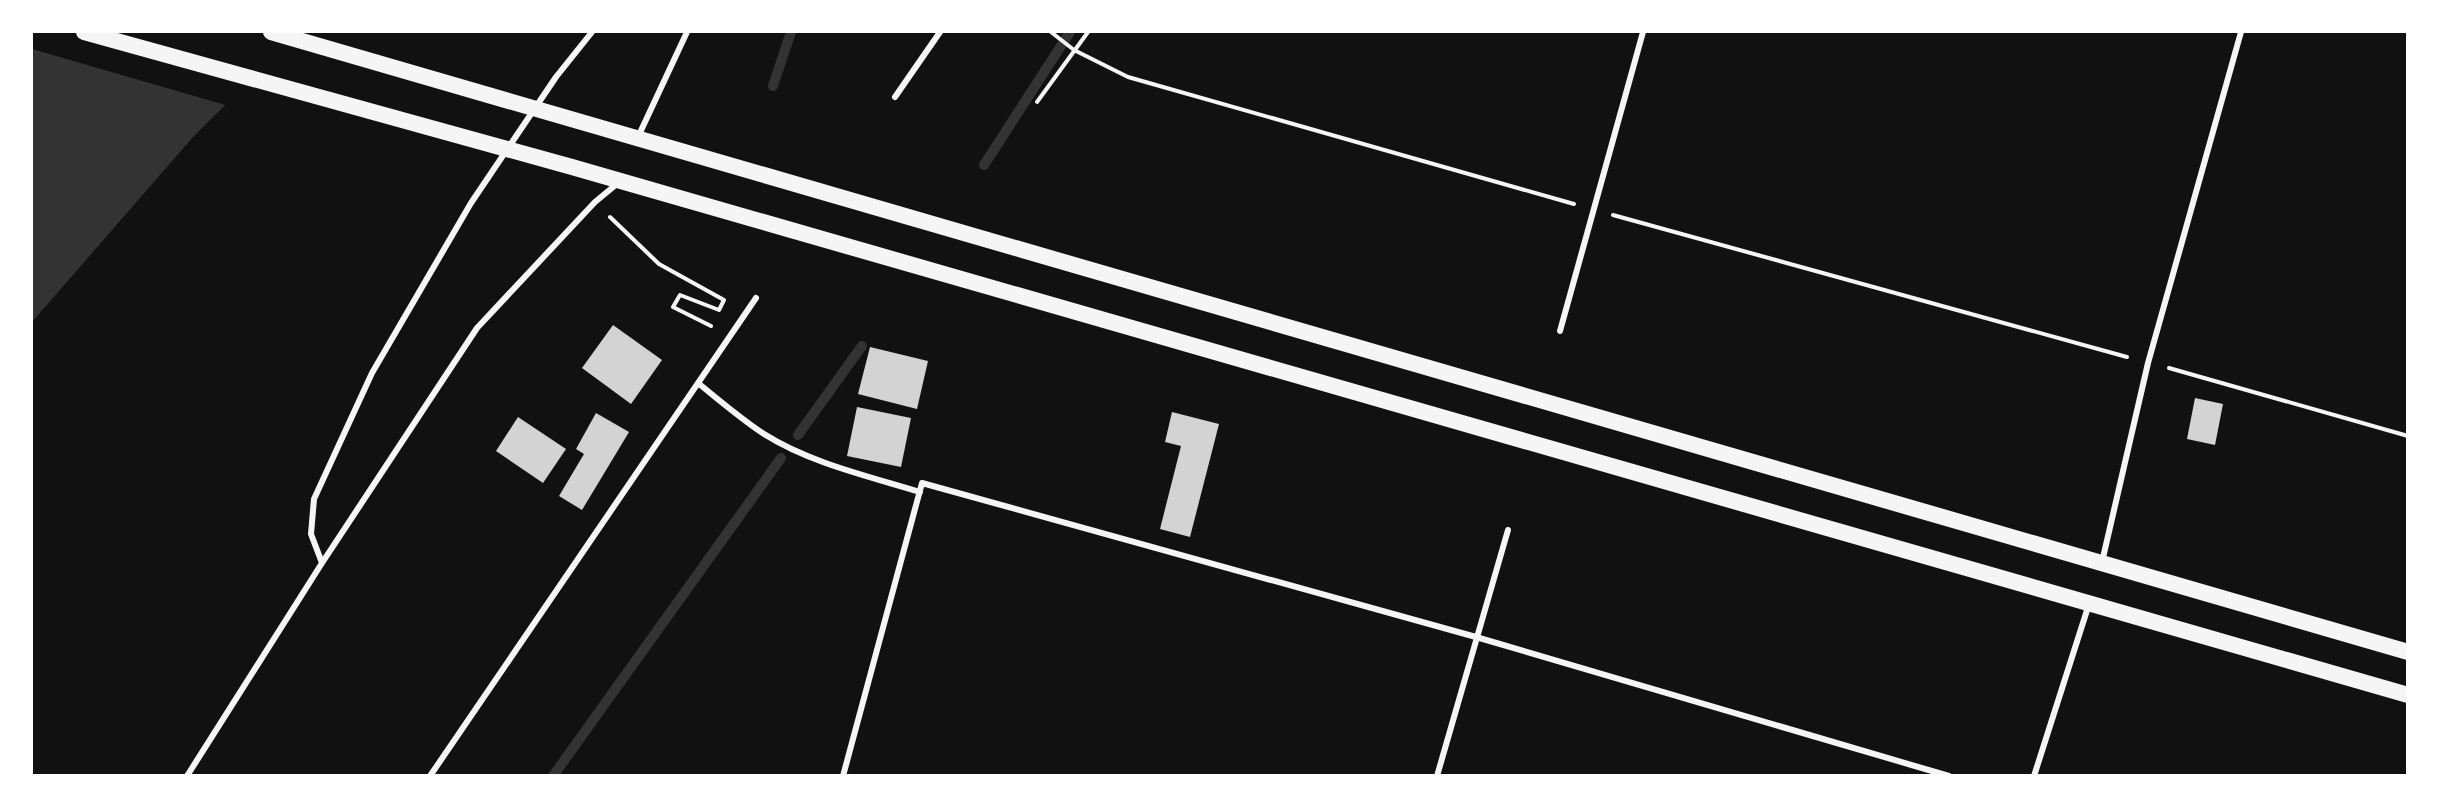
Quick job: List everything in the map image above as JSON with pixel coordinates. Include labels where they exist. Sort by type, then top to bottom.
[{"type":"highway","points":[[84,32],[572,167],[2408,695]]},
{"type":"highway","points":[[271,32],[601,126],[2101,565],[2408,652]]},
{"type":"street","points":[[322,563],[311,534],[314,499],[372,373],[471,203],[556,77],[592,32]]},
{"type":"street","points":[[638,137],[687,32]]},
{"type":"street","points":[[895,97],[940,32]]},
{"type":"street","points":[[1560,331],[1643,32]]},
{"type":"street","points":[[2101,565],[2148,363],[2241,32]]},
{"type":"street","points":[[187,776],[322,563],[477,328],[595,202],[620,181]]},
{"type":"street","points":[[430,776],[756,298]]},
{"type":"street","points":[[698,383],[763,433],[783,444],[850,471],[920,492]]},
{"type":"street","points":[[843,776],[922,483],[1476,637],[1949,776]]},
{"type":"street","points":[[1437,776],[1508,530]]},
{"type":"street","points":[[2034,776],[2089,604]]},
{"type":"path","points":[[1051,32],[1072,49],[1128,77],[2408,436]]},
{"type":"path","points":[[1036,102],[1072,49],[1088,32]]},
{"type":"path","points":[[595,202],[659,264],[724,300],[719,310],[680,295],[673,307],[729,335]]},
{"type":"shaded area","points":[[32,32],[299,32],[193,137],[32,322]]},
{"type":"pier","points":[[32,32],[302,32],[229,106],[32,49]]},
{"type":"building","points":[[613,325],[662,360],[631,404],[582,368]]},
{"type":"building","points":[[870,347],[928,361],[917,409],[858,394]]},
{"type":"building","points":[[2195,398],[2223,404],[2215,445],[2187,439]]},
{"type":"building","points":[[857,407],[911,418],[901,467],[847,456]]},
{"type":"building","points":[[1172,412],[1219,424],[1190,537],[1160,529],[1181,446],[1165,442]]},
{"type":"building","points":[[596,413],[629,432],[582,510],[559,496],[584,454],[576,449]]},
{"type":"building","points":[[518,417],[566,449],[543,483],[496,451]]},
{"type":"waterway","points":[[773,86],[791,32]]},
{"type":"waterway","points":[[984,165],[1070,32]]},
{"type":"waterway","points":[[798,435],[862,346]]},
{"type":"waterway","points":[[553,776],[781,458]]}]
